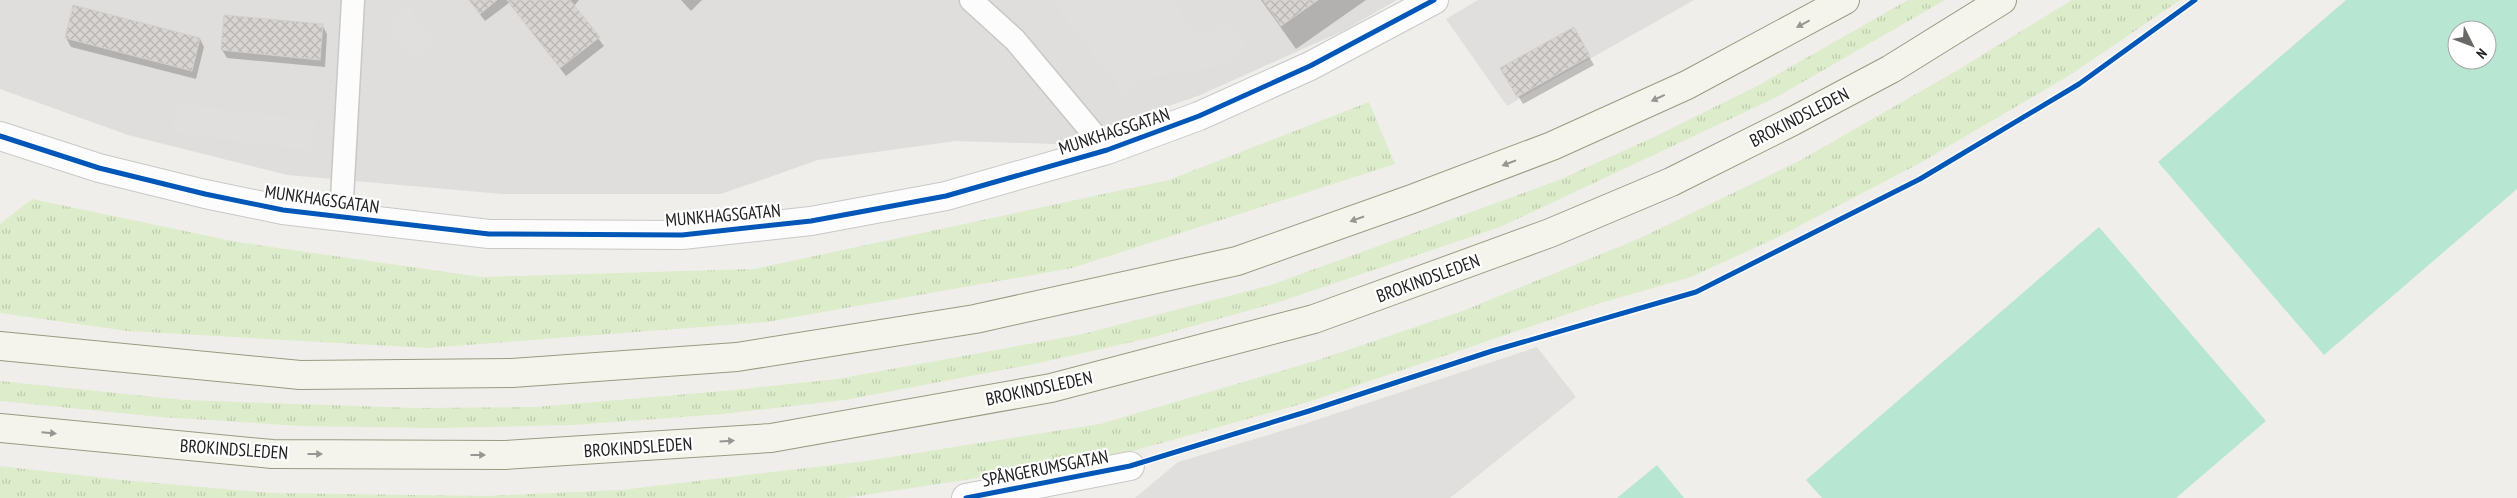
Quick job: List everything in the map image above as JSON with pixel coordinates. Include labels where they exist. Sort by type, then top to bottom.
[{"type":"main road","points":[[0,346],[300,375],[512,373],[737,357],[975,319],[1237,261],[1431,192],[1552,146],[1687,85],[1845,0]]},
{"type":"main road","name":"BROKINDSLEDEN","points":[[0,428],[272,454],[505,455],[771,438],[1051,388],[1314,319],[1550,233],[1671,182],[1793,121],[1891,69],[2002,0]]},
{"type":"street","name":"MUNKHAGSGATAN","points":[[0,136],[99,168],[195,192],[283,210],[490,234],[682,234],[811,221],[946,196],[1107,150],[1199,116],[1310,66],[1422,3]]},
{"type":"street","name":"SPÅNGERUMSGATAN","points":[[966,498],[1130,466]]},
{"type":"lane","points":[[341,217],[353,0]]},
{"type":"lane","points":[[971,0],[1015,40],[1107,150]]},
{"type":"shaded area","points":[[0,0],[1397,0],[1345,30],[1198,96],[1055,144],[956,141],[818,160],[721,194],[502,194],[287,175],[128,135],[0,89]]},
{"type":"shaded area","points":[[1051,0],[1173,0],[1200,37],[1228,18],[1247,47],[1220,67],[1147,78],[1124,95]]},
{"type":"shaded area","points":[[1478,0],[1694,0],[1507,106],[1446,19]]},
{"type":"shaded area","points":[[408,6],[437,42],[414,61],[385,24]]},
{"type":"shaded area","points":[[176,103],[315,121],[312,151],[172,132]]},
{"type":"shaded area","points":[[1537,347],[1576,397],[1450,498],[1135,498],[1178,462],[1304,424]]},
{"type":"green space","points":[[1908,0],[1945,0],[1775,98],[1500,227],[1279,302],[1150,338],[1034,364],[845,400],[723,414],[574,425],[436,428],[301,426],[161,417],[0,401],[0,381],[184,400],[415,408],[536,407],[735,390],[837,379],[1083,334],[1271,285],[1559,180],[1656,136],[1757,86]]},
{"type":"green space","points":[[2072,0],[2180,0],[2070,75],[1920,163],[1774,239],[1691,277],[1597,304],[1308,402],[1133,451],[845,498],[0,498],[0,466],[122,480],[271,493],[486,496],[621,490],[866,461],[1100,424],[1315,361],[1460,312],[1638,239],[1799,161],[1956,71]]},
{"type":"green space","points":[[2346,0],[2517,0],[2517,189],[2324,355],[2158,162]]},
{"type":"green space","points":[[1369,102],[1395,164],[1072,268],[767,322],[428,348],[128,331],[0,313],[0,224],[32,199],[237,242],[481,277],[754,269],[1169,180]]},
{"type":"green space","points":[[2099,227],[2266,421],[2176,498],[1822,498],[1806,480]]},
{"type":"green space","points":[[1657,465],[1684,498],[1617,498]]},
{"type":"building","points":[[469,0],[497,0],[480,14]]},
{"type":"building","points":[[507,0],[570,0],[600,37],[560,68]]},
{"type":"building","points":[[1263,0],[1318,0],[1281,26]]},
{"type":"building","points":[[73,5],[200,38],[192,71],[65,38]]},
{"type":"building","points":[[224,15],[323,24],[320,60],[221,50]]},
{"type":"building","points":[[1574,27],[1590,56],[1517,97],[1500,68]]},
{"type":"cycle path","points":[[0,136],[99,168],[205,194],[283,210],[489,234],[682,235],[811,221],[946,196],[1107,150],[1199,116],[1310,66],[1434,0]]},
{"type":"cycle path","points":[[966,498],[1130,466],[1309,411],[1492,351],[1696,292],[1920,179],[2079,84],[2195,0]]}]
